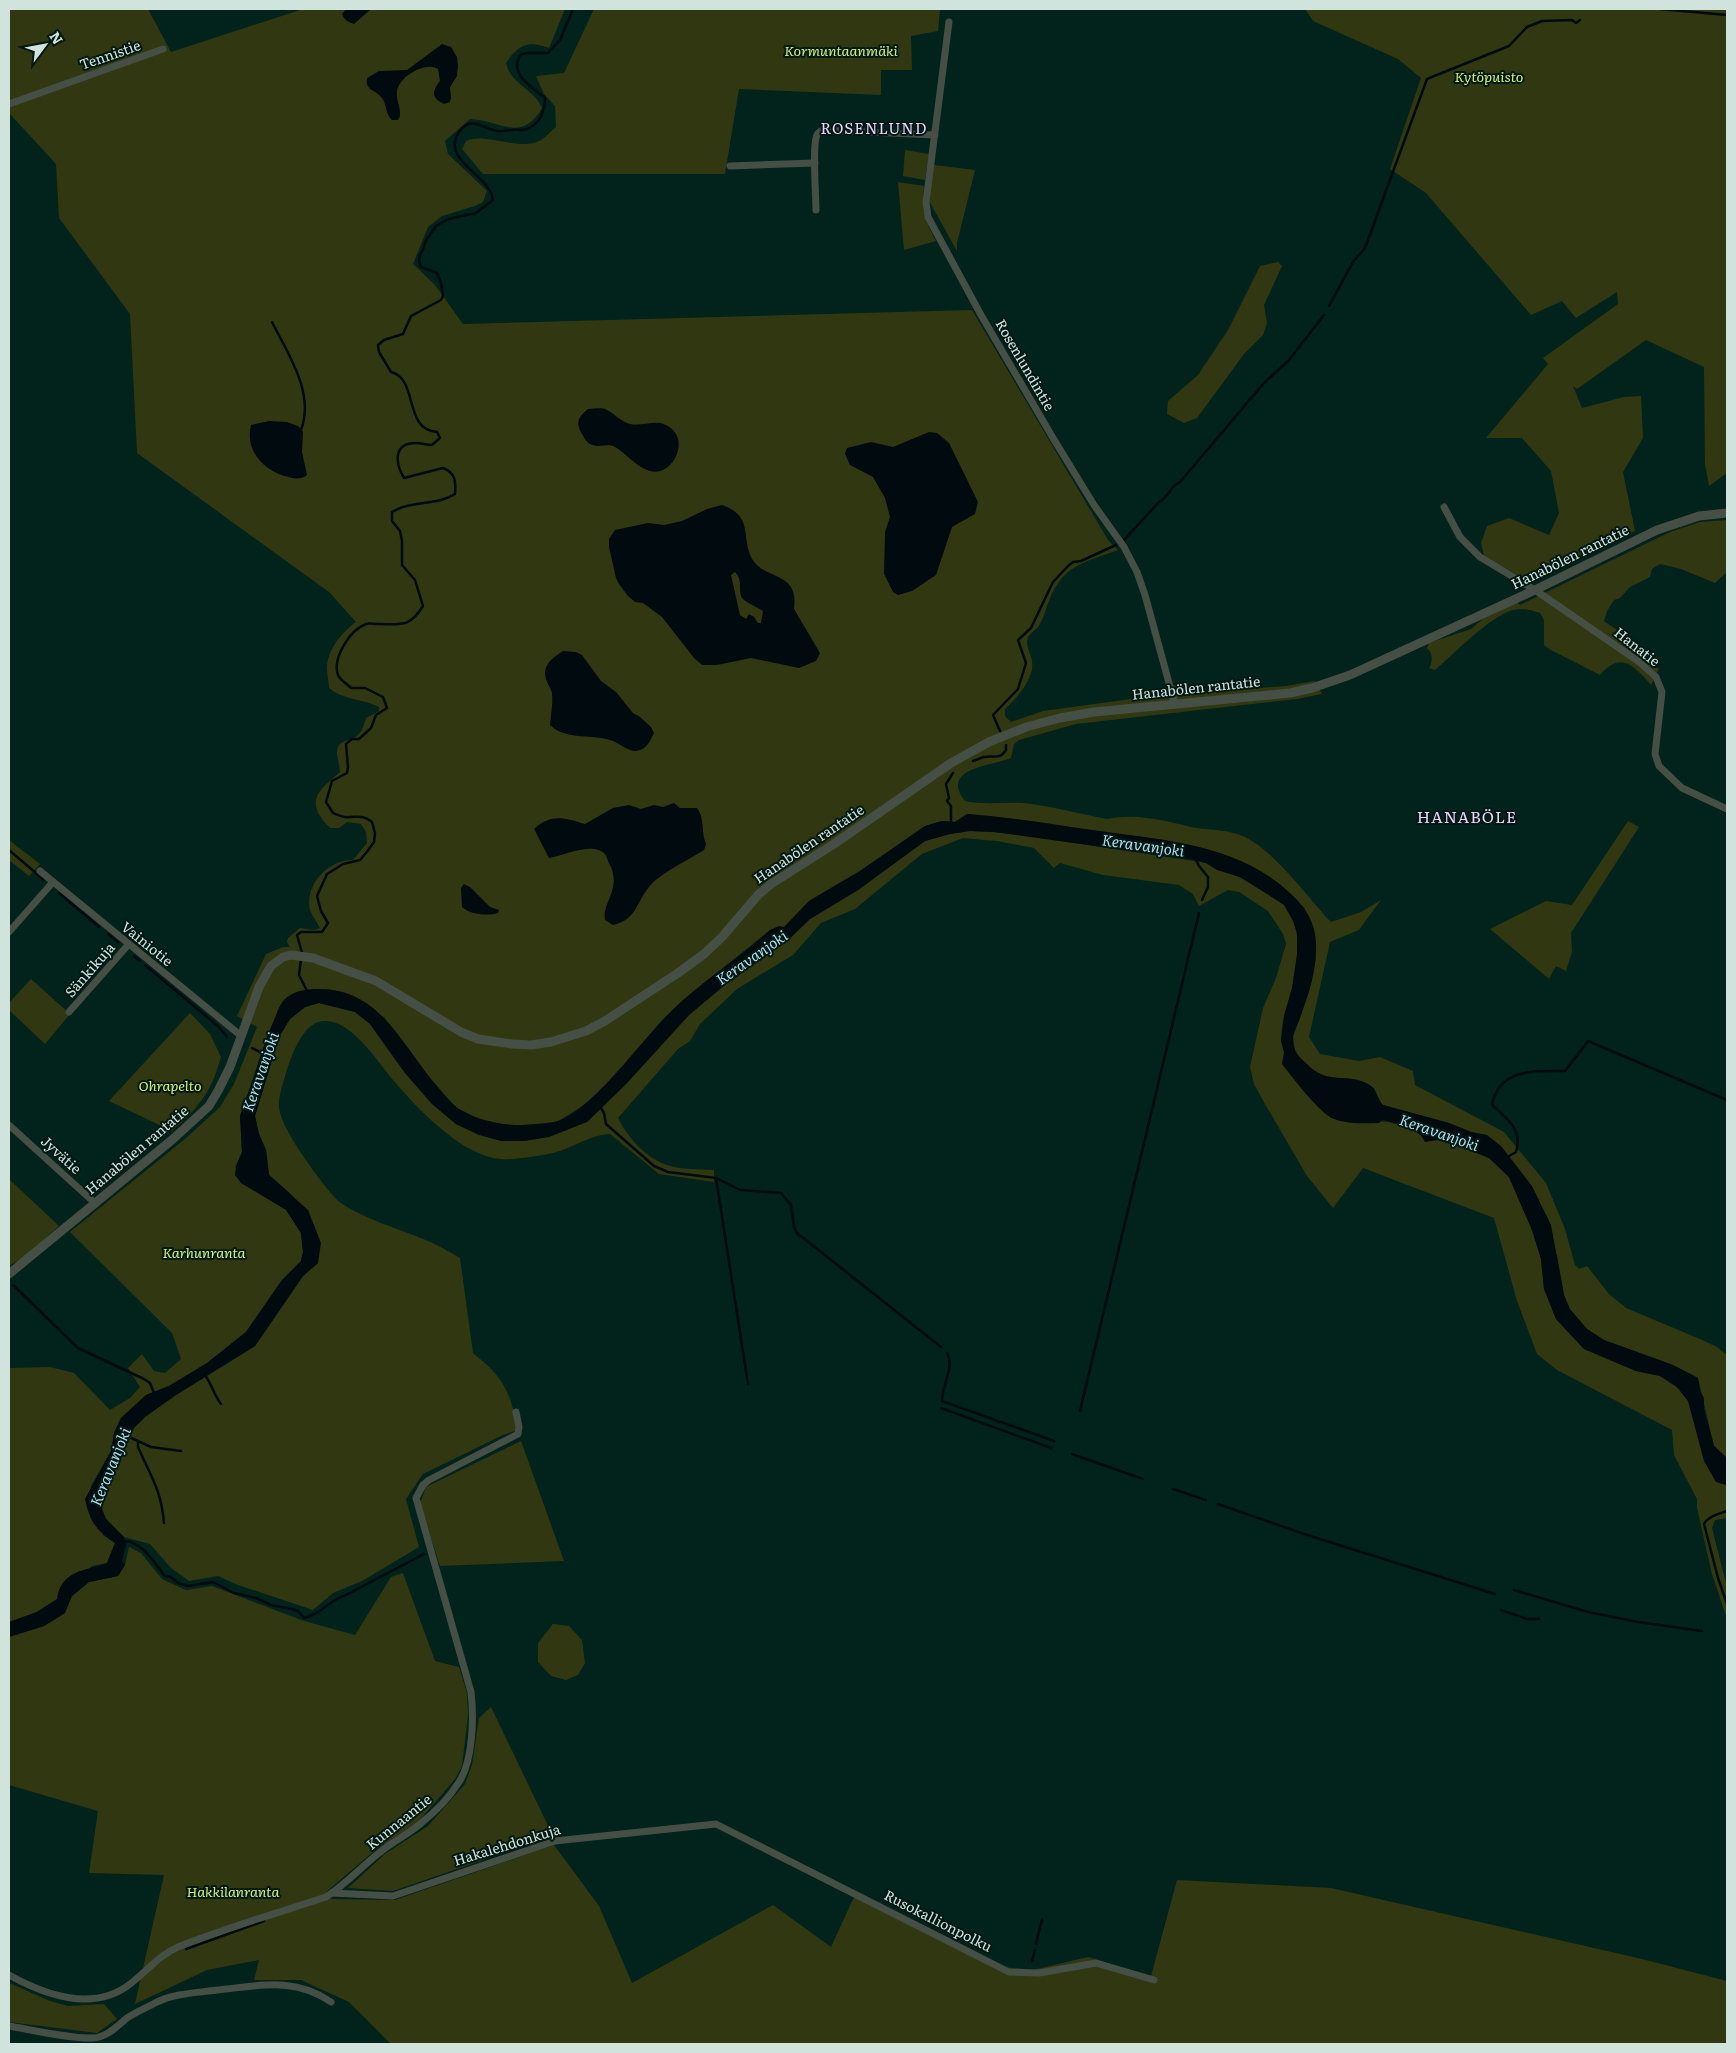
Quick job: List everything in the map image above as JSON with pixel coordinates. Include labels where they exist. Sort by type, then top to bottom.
[{"type":"street","name":"Rosenlundintie","points":[[949,22],[926,202],[928,217],[981,316],[1053,438],[1094,505],[1124,547],[1145,595],[1175,705]]},
{"type":"street","name":"Tennistie","points":[[9,104],[163,50]]},
{"type":"street","points":[[816,210],[816,136],[823,130],[935,135]]},
{"type":"street","points":[[730,166],[815,163]]},
{"type":"street","name":"Hanatie","points":[[1444,507],[1460,537],[1480,557],[1535,590],[1638,661],[1656,677],[1662,692],[1655,754],[1659,766],[1682,788],[1727,809]]},
{"type":"street","name":"Hanabölen rantatie","points":[[9,1274],[96,1204],[209,1106],[230,1067],[240,1035],[266,973],[278,960],[287,956],[296,955],[312,958],[376,981],[461,1032],[478,1039],[496,1043],[531,1045],[569,1037],[605,1021],[678,973],[704,954],[722,937],[758,895],[770,884],[834,844],[951,763],[989,742],[1060,718],[1094,712],[1290,693],[1312,688],[1350,675],[1535,590],[1657,530],[1699,516],[1727,512]]},
{"type":"street","name":"Vainiotie","points":[[40,871],[240,1035]]},
{"type":"street","points":[[9,932],[53,882]]},
{"type":"street","name":"Sänkikuja","points":[[69,1012],[128,945]]},
{"type":"street","name":"Jyvätie","points":[[9,1125],[96,1204]]},
{"type":"street","name":"Kunnaantie","points":[[9,1975],[53,1996],[104,1998],[113,1995],[130,1985],[168,1952],[332,1894],[378,1853],[426,1819],[460,1782],[467,1766],[473,1715],[471,1692],[416,1498],[423,1485],[429,1480],[518,1434],[519,1427],[516,1412]]},
{"type":"street","name":"Hakalehdonkuja","points":[[332,1894],[393,1896],[555,1841],[707,1824],[722,1826]]},
{"type":"street","name":"Rusokallionpolku","points":[[722,1826],[1009,1972],[1038,1973],[1096,1963],[1154,1980]]},
{"type":"street","points":[[9,2026],[80,2038],[98,2038],[110,2033],[128,2018],[159,2001],[185,1993],[248,1985],[274,1984],[301,1987],[319,1994],[331,2002]]},
{"type":"green space","name":"Karhunranta","points":[[9,9],[148,9],[171,52],[303,9],[565,9],[549,48],[529,44],[519,48],[506,63],[512,76],[538,101],[542,108],[534,119],[518,128],[470,119],[445,141],[448,154],[487,191],[483,202],[442,216],[428,227],[413,264],[435,285],[463,324],[972,310],[1108,540],[1118,550],[1082,563],[1067,573],[1061,580],[1053,592],[1040,624],[1027,639],[1032,661],[1031,674],[1020,693],[1005,709],[1005,716],[1011,722],[1043,711],[1160,695],[1166,687],[1180,684],[1185,694],[1286,686],[1315,681],[1322,694],[1297,699],[1076,724],[1019,740],[1014,744],[1011,758],[981,766],[963,775],[959,781],[959,790],[965,801],[1023,803],[1107,819],[1118,817],[1149,818],[1237,834],[1249,839],[1274,859],[1331,922],[1361,912],[1381,900],[1359,930],[1330,942],[1309,1037],[1320,1054],[1359,1061],[1380,1057],[1413,1071],[1415,1085],[1504,1132],[1546,1183],[1565,1229],[1575,1265],[1579,1269],[1587,1266],[1609,1294],[1626,1308],[1700,1339],[1717,1347],[1727,1355],[1727,1458],[1714,1446],[1698,1378],[1673,1365],[1604,1340],[1587,1329],[1569,1309],[1564,1295],[1557,1255],[1487,1135],[1471,1132],[1449,1123],[1383,1105],[1379,1101],[1374,1088],[1354,1079],[1324,1077],[1311,1069],[1295,1052],[1293,1037],[1302,1012],[1316,958],[1315,934],[1304,907],[1165,840],[968,814],[955,822],[942,821],[925,826],[860,871],[809,901],[784,928],[770,930],[663,1019],[613,1078],[587,1103],[557,1122],[512,1126],[479,1119],[457,1108],[428,1077],[384,1017],[328,989],[269,1032],[240,1116],[242,1152],[236,1166],[286,1209],[301,1233],[303,1252],[301,1261],[282,1280],[246,1332],[207,1363],[169,1386],[146,1395],[121,1418],[114,1433],[111,1451],[91,1486],[103,1535],[115,1543],[107,1563],[92,1566],[57,1599],[37,1612],[9,1622],[9,1368],[50,1367],[74,1373],[110,1410],[130,1398],[140,1387],[128,1368],[142,1354],[154,1371],[165,1373],[181,1359],[172,1333],[70,1232],[185,1139],[220,1107],[234,1084],[257,1027],[237,1016],[266,954],[283,947],[290,947],[287,942],[288,938],[300,928],[314,930],[320,928],[310,910],[309,901],[315,883],[320,875],[335,864],[353,860],[367,843],[366,832],[361,824],[347,822],[339,828],[330,828],[317,811],[316,804],[320,791],[340,772],[337,752],[339,746],[342,742],[358,735],[366,718],[379,711],[379,707],[341,695],[329,688],[327,668],[332,648],[341,636],[356,622],[329,592],[137,453],[130,314],[59,218],[56,164],[9,113]]},
{"type":"green space","name":"Kormuntaanmäki","points":[[594,9],[940,9],[938,31],[911,36],[912,70],[881,70],[881,95],[739,89],[725,174],[483,174],[462,149],[466,141],[483,139],[524,144],[533,143],[543,139],[556,127],[555,106],[544,94],[536,76],[564,73]]},
{"type":"green space","name":"Kytöpuisto","points":[[1305,9],[1727,9],[1727,473],[1709,486],[1705,464],[1704,367],[1646,340],[1577,389],[1573,386],[1582,408],[1624,397],[1641,396],[1643,438],[1623,472],[1635,531],[1528,581],[1484,556],[1481,543],[1487,526],[1509,518],[1549,535],[1559,513],[1551,471],[1522,438],[1486,438],[1548,364],[1543,358],[1618,304],[1617,292],[1576,318],[1562,301],[1531,315],[1426,193],[1390,169],[1421,78],[1398,59],[1313,21]]},
{"type":"green space","points":[[905,150],[929,154],[925,180],[903,176]]},
{"type":"green space","points":[[934,165],[975,170],[957,243],[957,251],[928,199]]},
{"type":"green space","points":[[898,182],[924,186],[924,215],[936,241],[904,250]]},
{"type":"green space","points":[[1278,262],[1282,266],[1264,305],[1267,323],[1263,335],[1244,354],[1197,418],[1184,423],[1167,414],[1168,401],[1198,375],[1228,330],[1260,266]]},
{"type":"green space","points":[[1727,520],[1727,572],[1715,583],[1681,569],[1660,564],[1652,569],[1650,577],[1630,587],[1620,598],[1614,600],[1607,611],[1604,621],[1627,637],[1630,648],[1659,669],[1651,685],[1627,664],[1621,662],[1614,664],[1600,675],[1549,649],[1544,645],[1544,620],[1540,613],[1523,609],[1513,610],[1494,620],[1472,636],[1435,670],[1429,668],[1432,658],[1427,648],[1429,643],[1471,629],[1484,618],[1517,602],[1520,605],[1670,532],[1700,522]]},
{"type":"green space","points":[[1628,821],[1639,827],[1571,933],[1572,952],[1566,971],[1556,966],[1549,979],[1490,929],[1546,901],[1572,905]]},
{"type":"green space","points":[[970,831],[1009,833],[1206,863],[1241,878],[1283,904],[1290,912],[1294,922],[1298,946],[1294,982],[1282,1024],[1281,1038],[1285,1056],[1294,1077],[1306,1094],[1331,1118],[1389,1122],[1415,1131],[1428,1140],[1438,1140],[1489,1158],[1509,1177],[1532,1230],[1541,1259],[1544,1289],[1556,1319],[1584,1349],[1636,1371],[1660,1376],[1677,1387],[1688,1401],[1719,1483],[1727,1485],[1727,1518],[1715,1520],[1712,1528],[1727,1587],[1727,1619],[1712,1574],[1697,1508],[1697,1499],[1674,1455],[1672,1430],[1557,1370],[1537,1354],[1517,1301],[1494,1218],[1363,1168],[1333,1208],[1307,1176],[1254,1084],[1250,1067],[1263,1008],[1276,978],[1286,944],[1283,934],[1268,911],[1239,892],[1228,890],[1199,906],[1193,894],[1179,885],[1103,875],[1060,863],[1054,868],[1034,848],[997,841],[963,838],[922,854],[855,909],[821,923],[793,955],[737,989],[700,1024],[690,1041],[678,1049],[618,1118],[632,1140],[652,1158],[672,1167],[714,1170],[714,1182],[659,1174],[610,1134],[590,1138],[560,1151],[536,1156],[499,1159],[485,1156],[450,1136],[432,1121],[398,1086],[354,1034],[334,1022],[324,1021],[310,1027],[304,1033],[295,1050],[279,1097],[279,1110],[284,1124],[313,1170],[341,1203],[371,1219],[433,1243],[460,1258],[473,1353],[493,1371],[507,1391],[516,1423],[515,1431],[423,1474],[406,1499],[419,1547],[362,1581],[333,1593],[313,1610],[238,1585],[218,1576],[189,1581],[171,1568],[150,1544],[124,1537],[106,1519],[102,1509],[106,1488],[134,1428],[145,1417],[176,1395],[255,1346],[303,1276],[318,1263],[290,1193],[269,1175],[266,1150],[259,1134],[255,1116],[279,1037],[290,1019],[305,1007],[319,1003],[355,1012],[370,1024],[405,1073],[432,1104],[456,1124],[479,1135],[587,1122],[626,1084],[689,1015],[726,984],[787,941],[810,919],[858,890],[925,841]]},
{"type":"green space","points":[[9,840],[40,864],[29,876],[9,860]]},
{"type":"green space","points":[[31,979],[70,1014],[45,1044],[9,1010],[9,1003]]},
{"type":"green space","name":"Ohrapelto","points":[[190,1013],[210,1034],[221,1057],[213,1080],[197,1107],[172,1131],[109,1101]]},
{"type":"green space","points":[[9,1179],[59,1226],[24,1257],[9,1266]]},
{"type":"green space","points":[[521,1441],[564,1561],[440,1566],[420,1503],[426,1487]]},
{"type":"green space","name":"Hakkilanranta","points":[[129,1547],[141,1553],[162,1579],[186,1590],[212,1586],[304,1621],[355,1635],[391,1577],[403,1573],[435,1661],[459,1667],[467,1693],[468,1715],[462,1766],[455,1779],[418,1822],[374,1851],[326,1892],[331,1899],[395,1900],[554,1845],[599,1906],[632,1983],[773,1905],[831,1947],[854,1897],[1002,1967],[1033,1970],[1088,1957],[1151,1976],[1177,1880],[1331,1888],[1642,1959],[1727,1981],[1727,2044],[391,2044],[349,2002],[301,1980],[254,1980],[259,1960],[207,1970],[135,2004],[164,1875],[89,1873],[98,1811],[9,1785],[9,1637],[44,1626],[57,1618],[65,1612],[72,1596],[89,1582],[118,1576],[125,1565]]},
{"type":"green space","points":[[553,1624],[569,1626],[582,1640],[585,1663],[578,1675],[566,1680],[551,1676],[538,1662],[538,1643]]},
{"type":"green space","points":[[491,1707],[553,1836],[393,1891],[348,1888],[385,1854],[428,1826],[465,1784],[472,1765],[479,1718]]},
{"type":"green space","points":[[9,1983],[50,2001],[68,2006],[104,2004],[117,2019],[97,2033],[9,2022]]},
{"type":"water","points":[[346,9],[371,9],[354,24],[343,16],[342,14]]},
{"type":"water","points":[[442,44],[451,47],[457,57],[457,76],[450,87],[450,102],[444,104],[435,97],[434,91],[440,81],[438,69],[427,67],[420,69],[407,76],[399,86],[397,95],[400,116],[398,120],[392,120],[388,115],[383,99],[369,88],[367,78],[379,71],[407,70]]},
{"type":"water","points":[[588,409],[605,409],[630,424],[657,423],[668,426],[677,436],[679,444],[675,458],[665,469],[658,472],[650,471],[640,466],[615,447],[590,444],[582,434],[578,423]]},
{"type":"water","points":[[269,421],[287,422],[298,426],[303,432],[302,452],[307,475],[304,477],[293,478],[276,473],[257,457],[251,443],[251,425]]},
{"type":"water","points":[[929,432],[937,433],[949,443],[978,502],[975,514],[952,527],[936,575],[912,591],[898,595],[893,592],[884,574],[885,532],[890,517],[885,498],[873,477],[850,465],[845,454],[847,448],[871,442],[893,447]]},
{"type":"water","points":[[722,505],[740,516],[750,555],[755,563],[788,583],[792,589],[794,609],[820,653],[816,661],[799,668],[751,658],[717,665],[702,665],[694,658],[662,617],[643,603],[635,602],[619,584],[609,547],[609,539],[615,530],[648,523],[664,525],[682,521],[707,509]],"holes":[[[735,572],[738,575],[740,593],[743,599],[763,611],[761,623],[758,623],[749,614],[746,619],[740,615],[731,575]]]},
{"type":"water","points":[[563,651],[576,652],[582,655],[601,681],[616,692],[633,713],[651,727],[654,733],[645,747],[639,751],[632,751],[610,740],[563,733],[550,725],[552,693],[545,674],[549,662]]},
{"type":"water","points":[[674,803],[680,808],[697,808],[701,816],[706,844],[704,850],[660,877],[649,887],[631,915],[621,923],[613,925],[605,920],[614,881],[605,854],[600,850],[586,849],[549,858],[534,829],[552,819],[565,819],[585,824],[613,808],[629,805],[641,809],[654,805],[663,807]]},
{"type":"water","name":"Keravanjoki","points":[[967,814],[1145,837],[1197,846],[1246,863],[1269,876],[1290,893],[1303,907],[1309,917],[1314,928],[1316,944],[1311,984],[1293,1037],[1293,1043],[1298,1055],[1321,1074],[1329,1077],[1352,1079],[1368,1084],[1373,1088],[1383,1105],[1449,1123],[1471,1132],[1487,1135],[1501,1146],[1532,1186],[1551,1225],[1564,1295],[1570,1309],[1587,1329],[1604,1340],[1673,1365],[1698,1378],[1714,1446],[1727,1458],[1727,1485],[1716,1482],[1704,1461],[1688,1401],[1677,1387],[1660,1376],[1636,1371],[1584,1349],[1556,1319],[1544,1289],[1541,1259],[1532,1230],[1509,1177],[1489,1158],[1438,1140],[1425,1142],[1418,1133],[1394,1123],[1382,1120],[1379,1123],[1356,1123],[1332,1118],[1313,1102],[1282,1064],[1284,1052],[1281,1041],[1284,1016],[1292,988],[1297,954],[1297,933],[1284,905],[1240,877],[1217,870],[1206,863],[1196,860],[994,832],[970,831],[925,841],[858,890],[810,919],[787,941],[726,984],[689,1015],[626,1084],[587,1122],[549,1137],[525,1141],[501,1141],[479,1135],[456,1124],[432,1104],[405,1073],[370,1024],[355,1012],[319,1003],[305,1007],[290,1019],[279,1037],[255,1116],[259,1134],[266,1150],[269,1175],[308,1210],[321,1243],[318,1263],[303,1276],[255,1346],[176,1395],[145,1417],[134,1428],[106,1488],[102,1509],[106,1519],[124,1537],[126,1545],[122,1561],[125,1565],[118,1576],[89,1582],[72,1596],[65,1613],[44,1626],[9,1637],[9,1622],[37,1612],[57,1599],[63,1582],[75,1573],[107,1563],[115,1543],[95,1525],[89,1514],[85,1499],[111,1451],[114,1433],[121,1418],[146,1395],[169,1386],[207,1363],[246,1332],[282,1280],[301,1261],[303,1252],[301,1233],[286,1210],[241,1183],[235,1175],[236,1166],[242,1152],[240,1116],[270,1029],[283,1001],[290,995],[308,989],[340,991],[358,998],[374,1009],[388,1023],[445,1096],[459,1109],[481,1119],[505,1124],[530,1125],[554,1122],[572,1114],[588,1101],[608,1082],[682,1001],[749,949],[770,930],[779,926],[784,927],[809,901],[860,871],[925,826],[942,821],[955,822]]},
{"type":"water","points":[[464,884],[470,887],[490,907],[499,910],[498,913],[479,914],[470,912],[462,907],[461,888]]},
{"type":"waterway","points":[[302,953],[297,935],[301,932],[322,932],[328,923],[321,911],[317,896],[327,874],[343,864],[360,860],[374,842],[375,833],[372,822],[364,817],[345,817],[333,813],[326,802],[332,781],[347,773],[346,744],[352,739],[359,739],[371,728],[376,715],[387,708],[383,697],[365,688],[351,688],[340,679],[337,668],[340,653],[349,638],[360,627],[366,624],[404,623],[413,618],[423,606],[415,580],[402,565],[402,541],[400,531],[392,521],[392,512],[400,508],[448,498],[455,494],[453,475],[443,468],[404,478],[398,460],[398,455],[403,446],[416,443],[432,445],[440,438],[437,432],[426,429],[419,423],[405,384],[400,377],[391,372],[379,352],[378,345],[384,340],[403,334],[411,316],[441,300],[443,296],[437,273],[421,267],[419,261],[426,240],[436,226],[448,219],[476,213],[493,200],[484,182],[468,167],[456,151],[455,142],[459,132],[471,123],[501,131],[525,130],[535,124],[543,112],[545,98],[523,80],[519,74],[517,62],[520,55],[548,53],[560,40],[573,9]]},
{"type":"waterway","points":[[1660,9],[1727,15]]},
{"type":"waterway","points":[[1329,306],[1353,262],[1365,248],[1427,79],[1509,46],[1527,27],[1542,21],[1572,20],[1576,23],[1580,20]]},
{"type":"waterway","points":[[1124,540],[1174,486],[1180,482],[1264,383],[1289,360],[1324,315]]},
{"type":"waterway","points":[[272,322],[292,360],[302,388],[305,402],[301,430]]},
{"type":"waterway","points":[[1000,731],[993,715],[1018,689],[1026,663],[1018,640],[1031,628],[1053,582],[1073,562],[1081,561],[1116,545]]},
{"type":"waterway","points":[[973,761],[984,757],[1001,755],[1006,750],[1006,745]]},
{"type":"waterway","points":[[951,825],[951,806],[947,801],[949,798],[946,784],[953,773]]},
{"type":"waterway","points":[[9,850],[44,880]]},
{"type":"waterway","points":[[1195,858],[1208,877],[1208,887],[1202,900]]},
{"type":"waterway","points":[[59,893],[99,927]]},
{"type":"waterway","points":[[1080,1411],[1199,913]]},
{"type":"waterway","points":[[108,934],[118,942]]},
{"type":"waterway","points":[[134,956],[140,961]]},
{"type":"waterway","points":[[301,959],[299,975],[307,991]]},
{"type":"waterway","points":[[145,965],[219,1027],[227,1037]]},
{"type":"waterway","points":[[1509,1156],[1516,1152],[1517,1137],[1512,1125],[1492,1105],[1496,1093],[1502,1084],[1520,1074],[1542,1071],[1565,1071],[1588,1041],[1727,1100]]},
{"type":"waterway","name":"Keravanjoki","points":[[252,1048],[264,1054]]},
{"type":"waterway","points":[[601,1108],[606,1124],[654,1166],[668,1172],[716,1178],[740,1190],[781,1193],[791,1205],[794,1227],[797,1233],[941,1347]]},
{"type":"waterway","points":[[716,1178],[748,1384]]},
{"type":"waterway","points":[[13,1285],[78,1348],[144,1379],[150,1383],[154,1393]]},
{"type":"waterway","points":[[947,1353],[950,1364],[942,1401],[1054,1441]]},
{"type":"waterway","points":[[205,1375],[221,1404]]},
{"type":"waterway","points":[[941,1408],[1051,1448]]},
{"type":"waterway","name":"Keravanjoki","points":[[127,1436],[151,1447],[181,1451]]},
{"type":"waterway","name":"Keravanjoki","points":[[138,1441],[138,1447],[158,1492],[164,1523]]},
{"type":"waterway","points":[[1072,1454],[1143,1479]]},
{"type":"waterway","points":[[1173,1489],[1206,1500]]},
{"type":"waterway","points":[[1218,1504],[1304,1534],[1495,1594]]},
{"type":"waterway","points":[[1727,1511],[1711,1517],[1704,1524],[1727,1604]]},
{"type":"waterway","points":[[124,1541],[137,1545],[165,1576],[171,1577],[178,1583],[188,1586],[213,1582],[234,1593],[256,1598],[271,1605],[298,1611],[304,1618],[316,1613],[340,1597],[424,1554]]},
{"type":"waterway","points":[[1514,1590],[1588,1612],[1638,1622],[1702,1631]]},
{"type":"waterway","points":[[1501,1610],[1527,1619],[1539,1619]]},
{"type":"waterway","points":[[1036,1944],[1042,1919]]},
{"type":"waterway","points":[[186,1949],[264,1921]]},
{"type":"waterway","points":[[1032,1961],[1035,1950]]},
{"type":"district","name":"ROSENLUND","points":[[874,129]]},
{"type":"district","name":"HANABÖLE","points":[[1467,817]]}]
